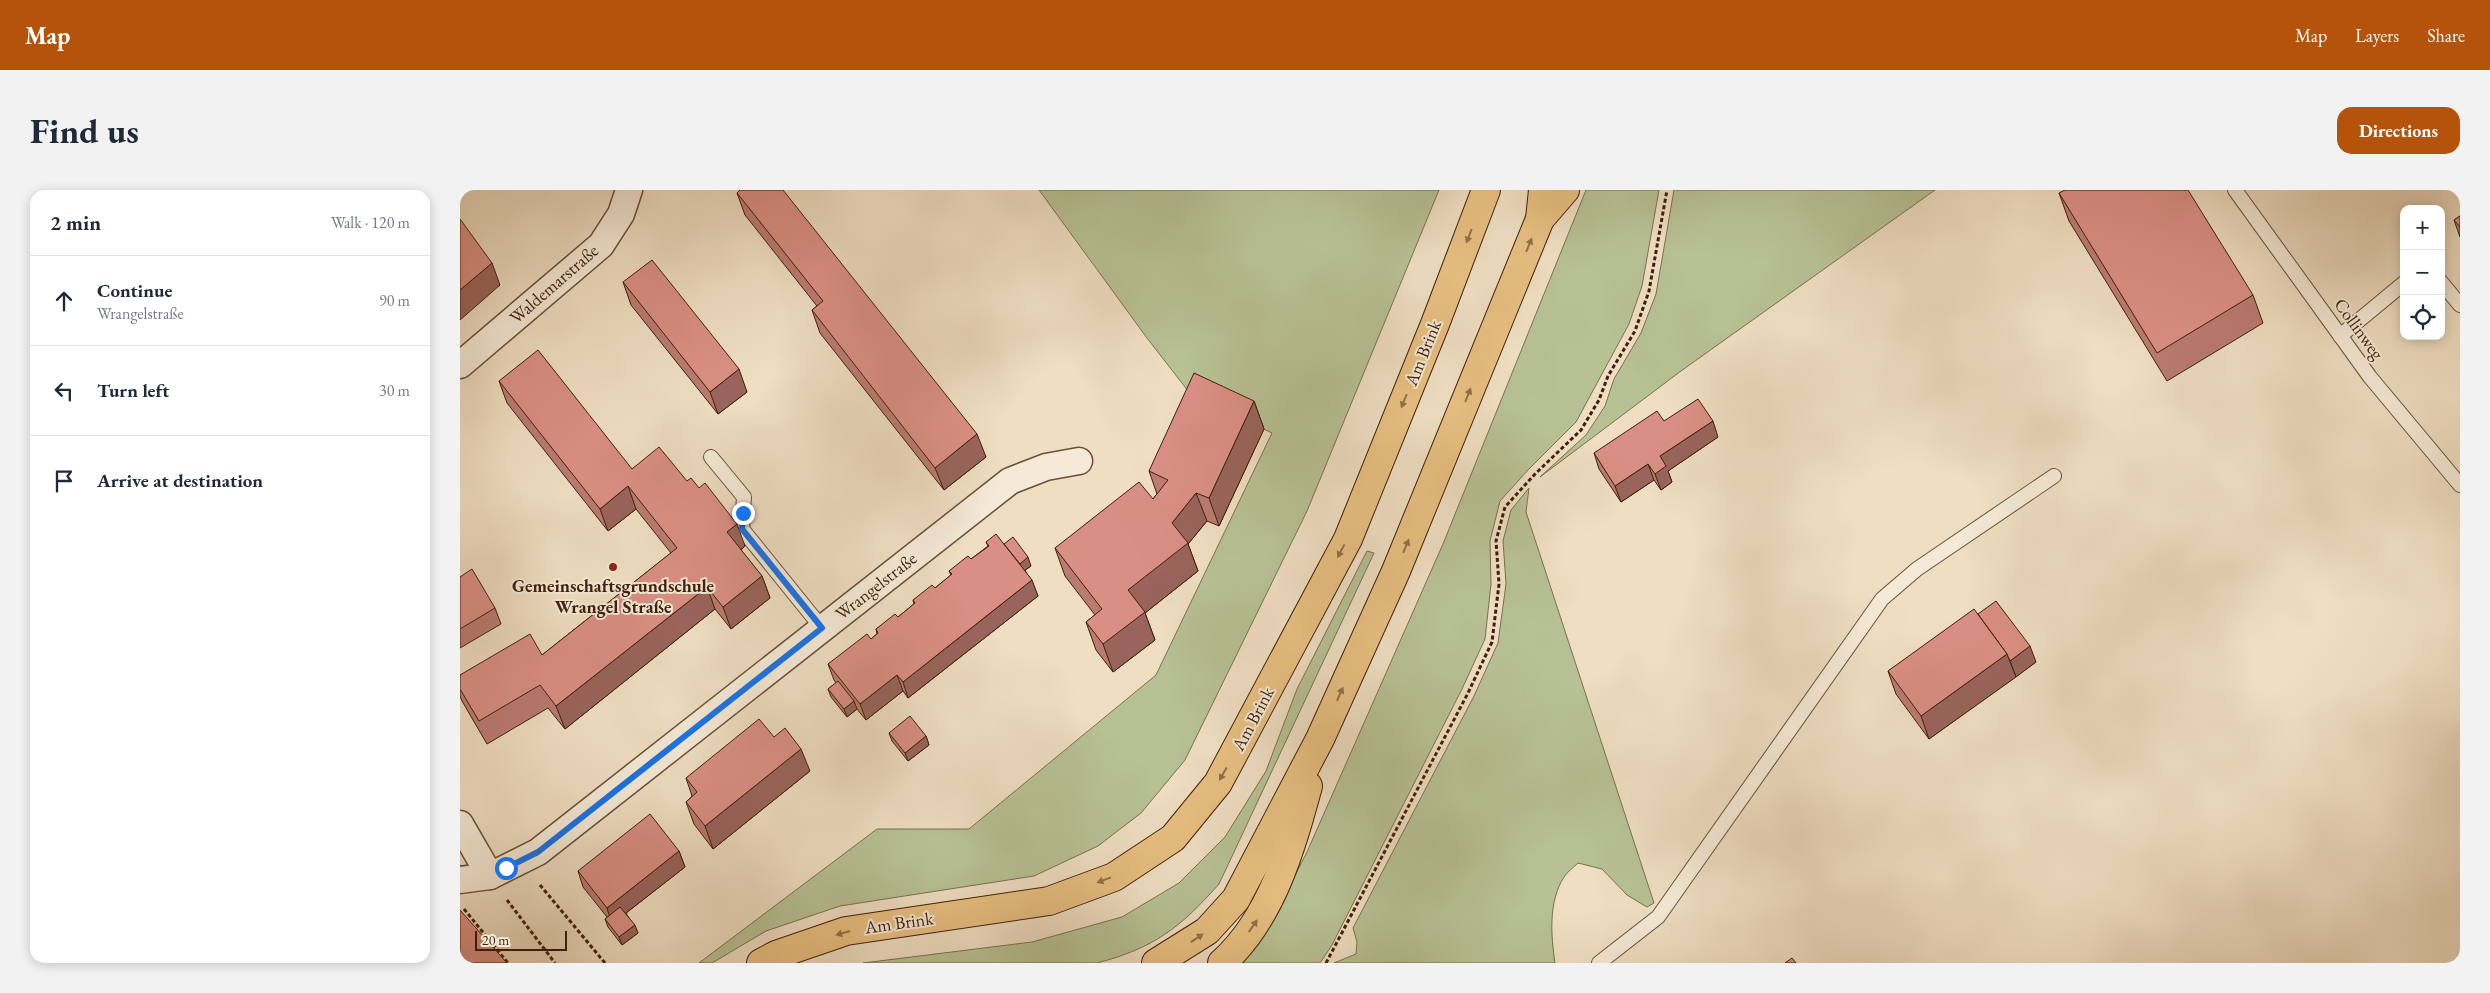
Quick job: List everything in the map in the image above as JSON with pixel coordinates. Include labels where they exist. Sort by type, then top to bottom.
[{"type":"highway","name":"Am Brink","points":[[761,963],[776,955],[846,931],[1049,901],[1114,877],[1174,838],[1218,784],[1348,539],[1435,324],[1486,190]]},
{"type":"highway","points":[[1156,963],[1207,931],[1236,899],[1320,739],[1396,571],[1540,219],[1543,190]]},
{"type":"highway","points":[[1540,219],[1565,190]]},
{"type":"highway","points":[[1222,963],[1235,951],[1260,915],[1291,850],[1320,739]]},
{"type":"street","name":"Waldemarstraße","points":[[460,365],[601,245],[621,214],[629,190]]},
{"type":"street","name":"Wrangelstraße","points":[[460,880],[490,876],[538,852],[1010,481],[1046,467],[1080,461]]},
{"type":"street","points":[[460,824],[490,876]]},
{"type":"lane","name":"Collinweg","points":[[2235,190],[2370,377],[2460,485]]},
{"type":"lane","points":[[2340,336],[2400,286]]},
{"type":"lane","points":[[2445,287],[2460,305]]},
{"type":"lane","points":[[711,457],[744,497],[742,529],[822,628]]},
{"type":"lane","points":[[1600,963],[1658,916],[1882,599],[1917,569],[2054,476]]},
{"type":"path","points":[[1326,963],[1468,693],[1492,642],[1499,584],[1496,542],[1505,507],[1535,474],[1581,430],[1599,400],[1608,376],[1634,330],[1649,291],[1667,190]]},
{"type":"path","points":[[490,876],[555,963]]},
{"type":"path","points":[[533,889],[541,884],[605,963]]},
{"type":"path","points":[[499,903],[508,902],[516,898]]},
{"type":"path","points":[[472,907],[462,909],[508,963]]},
{"type":"green space","points":[[1039,190],[1439,190],[1307,511],[1185,760],[1141,813],[1098,846],[1034,876],[840,906],[766,931],[712,963],[699,963],[877,829],[969,829],[1156,675],[1272,433],[1192,396],[1147,338]]},
{"type":"green space","points":[[1586,190],[1659,190],[1642,286],[1629,324],[1576,422],[1500,501],[1490,541],[1491,584],[1485,639],[1462,689],[1332,945],[1320,963],[1237,963],[1271,922],[1307,852],[1443,544]]},
{"type":"green space","points":[[1674,190],[1935,190],[1681,371],[1540,477],[1586,435],[1605,406],[1614,379],[1641,333],[1656,294]]},
{"type":"green space","points":[[1529,488],[1526,512],[1654,903],[1647,907],[1627,895],[1602,869],[1578,863],[1564,877],[1555,897],[1552,919],[1552,942],[1555,963],[1334,963],[1356,954],[1357,942],[1353,928],[1474,696],[1498,643],[1506,584],[1503,541],[1511,510]]},
{"type":"green space","points":[[1367,551],[1374,553],[1219,884],[1192,913],[1165,934],[1135,951],[1097,963],[863,963],[1032,942],[1122,917],[1179,883],[1225,837],[1266,771],[1297,689]]},
{"type":"building","points":[[740,190],[783,190],[977,434],[935,468],[812,310],[823,301],[737,193]]},
{"type":"building","points":[[2065,190],[2188,190],[2253,295],[2157,353],[2059,193]]},
{"type":"building","points":[[2460,216],[2460,227],[2454,220]]},
{"type":"building","points":[[460,219],[492,263],[460,290]]},
{"type":"building","points":[[652,260],[739,369],[710,392],[623,282]]},
{"type":"building","points":[[538,350],[632,469],[659,447],[687,481],[691,478],[699,488],[705,483],[737,524],[727,532],[762,576],[723,607],[707,587],[556,706],[540,685],[479,721],[460,689],[460,675],[530,634],[542,655],[677,548],[628,486],[600,509],[499,381]]},
{"type":"building","points":[[1194,373],[1254,401],[1209,498],[1196,493],[1172,523],[1188,543],[1128,590],[1145,612],[1103,644],[1086,622],[1102,609],[1055,548],[1139,482],[1153,499],[1168,480],[1149,471]]},
{"type":"building","points":[[1698,399],[1713,421],[1660,456],[1666,466],[1655,474],[1648,464],[1615,486],[1594,453],[1657,411],[1664,421]]},
{"type":"building","points":[[996,534],[1032,580],[903,682],[897,675],[860,704],[828,664],[867,634],[871,639],[878,633],[876,629],[895,614],[898,617],[915,603],[913,600],[932,585],[935,588],[952,574],[949,571],[959,563],[968,556],[971,559],[989,546],[986,542]]},
{"type":"building","points":[[1013,537],[1028,557],[1020,564],[1004,544]]},
{"type":"building","points":[[472,569],[495,608],[460,629],[460,577]]},
{"type":"building","points":[[1996,601],[2030,646],[2010,661],[1978,614]]},
{"type":"building","points":[[1974,609],[2007,654],[1921,716],[1888,671]]},
{"type":"building","points":[[838,681],[854,701],[844,709],[828,689]]},
{"type":"building","points":[[910,716],[926,736],[905,753],[889,733]]},
{"type":"building","points":[[759,719],[774,737],[785,728],[801,749],[705,826],[686,802],[697,792],[686,778]]},
{"type":"building","points":[[650,814],[679,851],[607,908],[578,871]]},
{"type":"building","points":[[620,907],[635,925],[619,937],[605,919]]},
{"type":"building","points":[[460,910],[507,963],[460,963]]},
{"type":"building","points":[[1792,958],[1796,963],[1785,963]]},
{"type":"place","name":"Gemeinschaftsgrundschule Wrangel Straße","points":[[613,567]]},
{"type":"route","points":[[506,868],[538,852],[822,628],[742,529],[743,513]]}]
